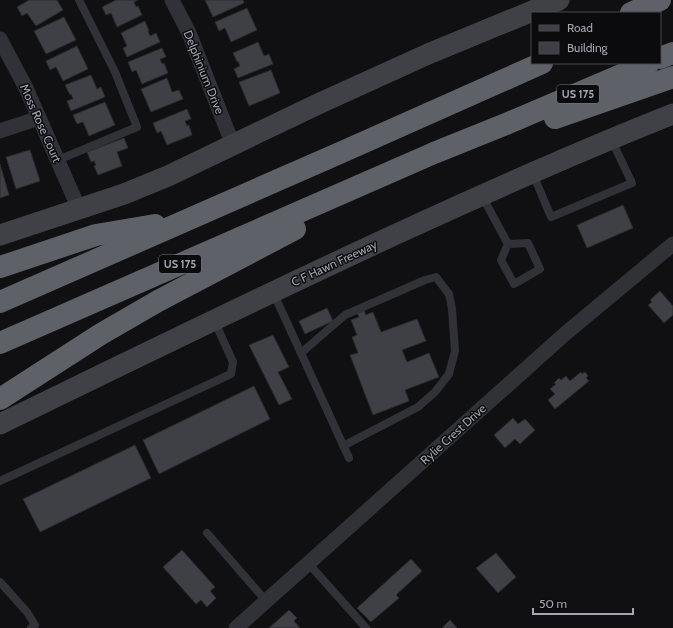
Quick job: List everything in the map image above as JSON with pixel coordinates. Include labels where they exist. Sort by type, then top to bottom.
[{"type":"highway","points":[[633,12],[660,0]]},
{"type":"highway","points":[[661,15],[673,10]]},
{"type":"highway","points":[[661,58],[673,53]]},
{"type":"highway","points":[[0,302],[540,64]]},
{"type":"highway","name":"US 175","points":[[0,343],[434,153],[648,64]]},
{"type":"highway","points":[[506,124],[545,122],[673,78]]},
{"type":"highway","points":[[0,399],[101,334],[158,301],[301,226],[359,186]]},
{"type":"highway","points":[[0,267],[96,235],[189,219]]},
{"type":"main road","points":[[0,235],[124,194],[160,179],[428,54],[559,0]]},
{"type":"main road","name":"C F Hawn Freeway","points":[[0,424],[273,291],[532,172],[611,138],[673,114]]},
{"type":"street","name":"Delphinium Drive","points":[[172,0],[189,33],[233,145]]},
{"type":"street","name":"Moss Rose Court","points":[[0,39],[26,88],[79,209]]},
{"type":"street","points":[[0,131],[39,118]]},
{"type":"street","name":"Rylie Crest Drive","points":[[236,628],[566,333],[673,244]]},
{"type":"lane","points":[[58,160],[137,127],[115,72],[79,0]]},
{"type":"lane","points":[[532,172],[551,217],[632,183],[611,138]]},
{"type":"lane","points":[[482,195],[508,244]]},
{"type":"lane","points":[[528,243],[540,269],[514,284],[501,260],[508,244],[528,243]]},
{"type":"lane","points":[[301,353],[345,315],[424,280],[436,277],[449,294],[456,351],[449,374],[435,392],[418,407],[344,446]]},
{"type":"lane","points":[[273,291],[349,458]]},
{"type":"lane","points":[[0,481],[231,374],[233,362],[214,320]]},
{"type":"lane","points":[[207,533],[266,601]]},
{"type":"lane","points":[[308,563],[366,628]]},
{"type":"lane","points":[[0,582],[27,612],[35,625],[31,628]]},
{"type":"building","points":[[29,0],[57,0],[63,10],[36,26],[27,13],[22,16],[17,7]]},
{"type":"building","points":[[116,0],[138,0],[134,2],[136,7],[138,6],[142,15],[117,27],[111,13],[106,15],[102,7]]},
{"type":"building","points":[[205,0],[243,0],[244,3],[213,17]]},
{"type":"building","points":[[247,8],[257,30],[231,42],[225,28],[219,31],[215,22]]},
{"type":"building","points":[[64,17],[76,40],[46,54],[34,31]]},
{"type":"building","points":[[145,21],[150,36],[156,33],[160,42],[127,57],[123,48],[127,46],[121,33]]},
{"type":"building","points":[[258,42],[264,56],[269,54],[273,64],[238,78],[234,69],[240,66],[233,53]]},
{"type":"building","points":[[77,46],[88,69],[63,81],[56,67],[50,70],[46,61]]},
{"type":"building","points":[[162,48],[166,57],[160,59],[162,64],[164,63],[168,73],[142,84],[136,70],[132,72],[128,62]]},
{"type":"building","points":[[271,70],[280,93],[249,106],[239,82]]},
{"type":"building","points":[[91,75],[97,89],[101,87],[105,97],[71,111],[67,101],[73,99],[65,85]]},
{"type":"building","points":[[167,78],[172,92],[179,90],[183,99],[151,112],[141,89]]},
{"type":"building","points":[[105,102],[115,125],[89,136],[83,122],[77,124],[73,115]]},
{"type":"building","points":[[187,109],[191,119],[185,121],[187,126],[189,125],[192,135],[167,145],[161,131],[157,133],[153,123]]},
{"type":"building","points":[[124,138],[128,148],[117,152],[122,166],[98,175],[94,166],[96,165],[94,161],[91,162],[87,152]]},
{"type":"building","points":[[30,150],[40,181],[16,189],[6,157]]},
{"type":"building","points":[[0,164],[9,195],[0,198]]},
{"type":"building","points":[[623,205],[633,228],[587,248],[577,225]]},
{"type":"building","points":[[660,291],[673,306],[673,315],[664,323],[648,305],[652,302],[650,300]]},
{"type":"building","points":[[327,308],[333,321],[305,334],[299,321]]},
{"type":"building","points":[[364,310],[366,315],[373,312],[381,332],[417,319],[426,341],[402,350],[407,362],[429,353],[439,377],[405,390],[409,401],[373,415],[350,355],[358,353],[352,337],[357,335],[351,320],[359,317],[357,313]]},
{"type":"building","points":[[273,335],[289,367],[278,372],[292,399],[279,405],[249,345]]},
{"type":"building","points":[[581,372],[582,374],[585,372],[588,376],[586,378],[589,381],[555,409],[548,400],[555,394],[550,389],[556,384],[554,383],[559,378],[561,380],[566,376],[570,381]]},
{"type":"building","points":[[254,386],[270,419],[159,474],[143,440]]},
{"type":"building","points":[[513,418],[518,424],[525,419],[535,430],[520,444],[515,439],[505,448],[494,435]]},
{"type":"building","points":[[135,445],[151,478],[40,532],[23,499]]},
{"type":"building","points":[[182,550],[215,587],[210,591],[216,598],[207,607],[201,600],[196,604],[163,567]]},
{"type":"building","points":[[496,553],[516,577],[498,593],[476,568]]},
{"type":"building","points":[[411,559],[422,571],[396,595],[399,598],[371,622],[357,608]]},
{"type":"building","points":[[289,610],[297,618],[294,621],[300,628],[269,628]]},
{"type":"building","points":[[450,620],[457,628],[442,628]]}]
